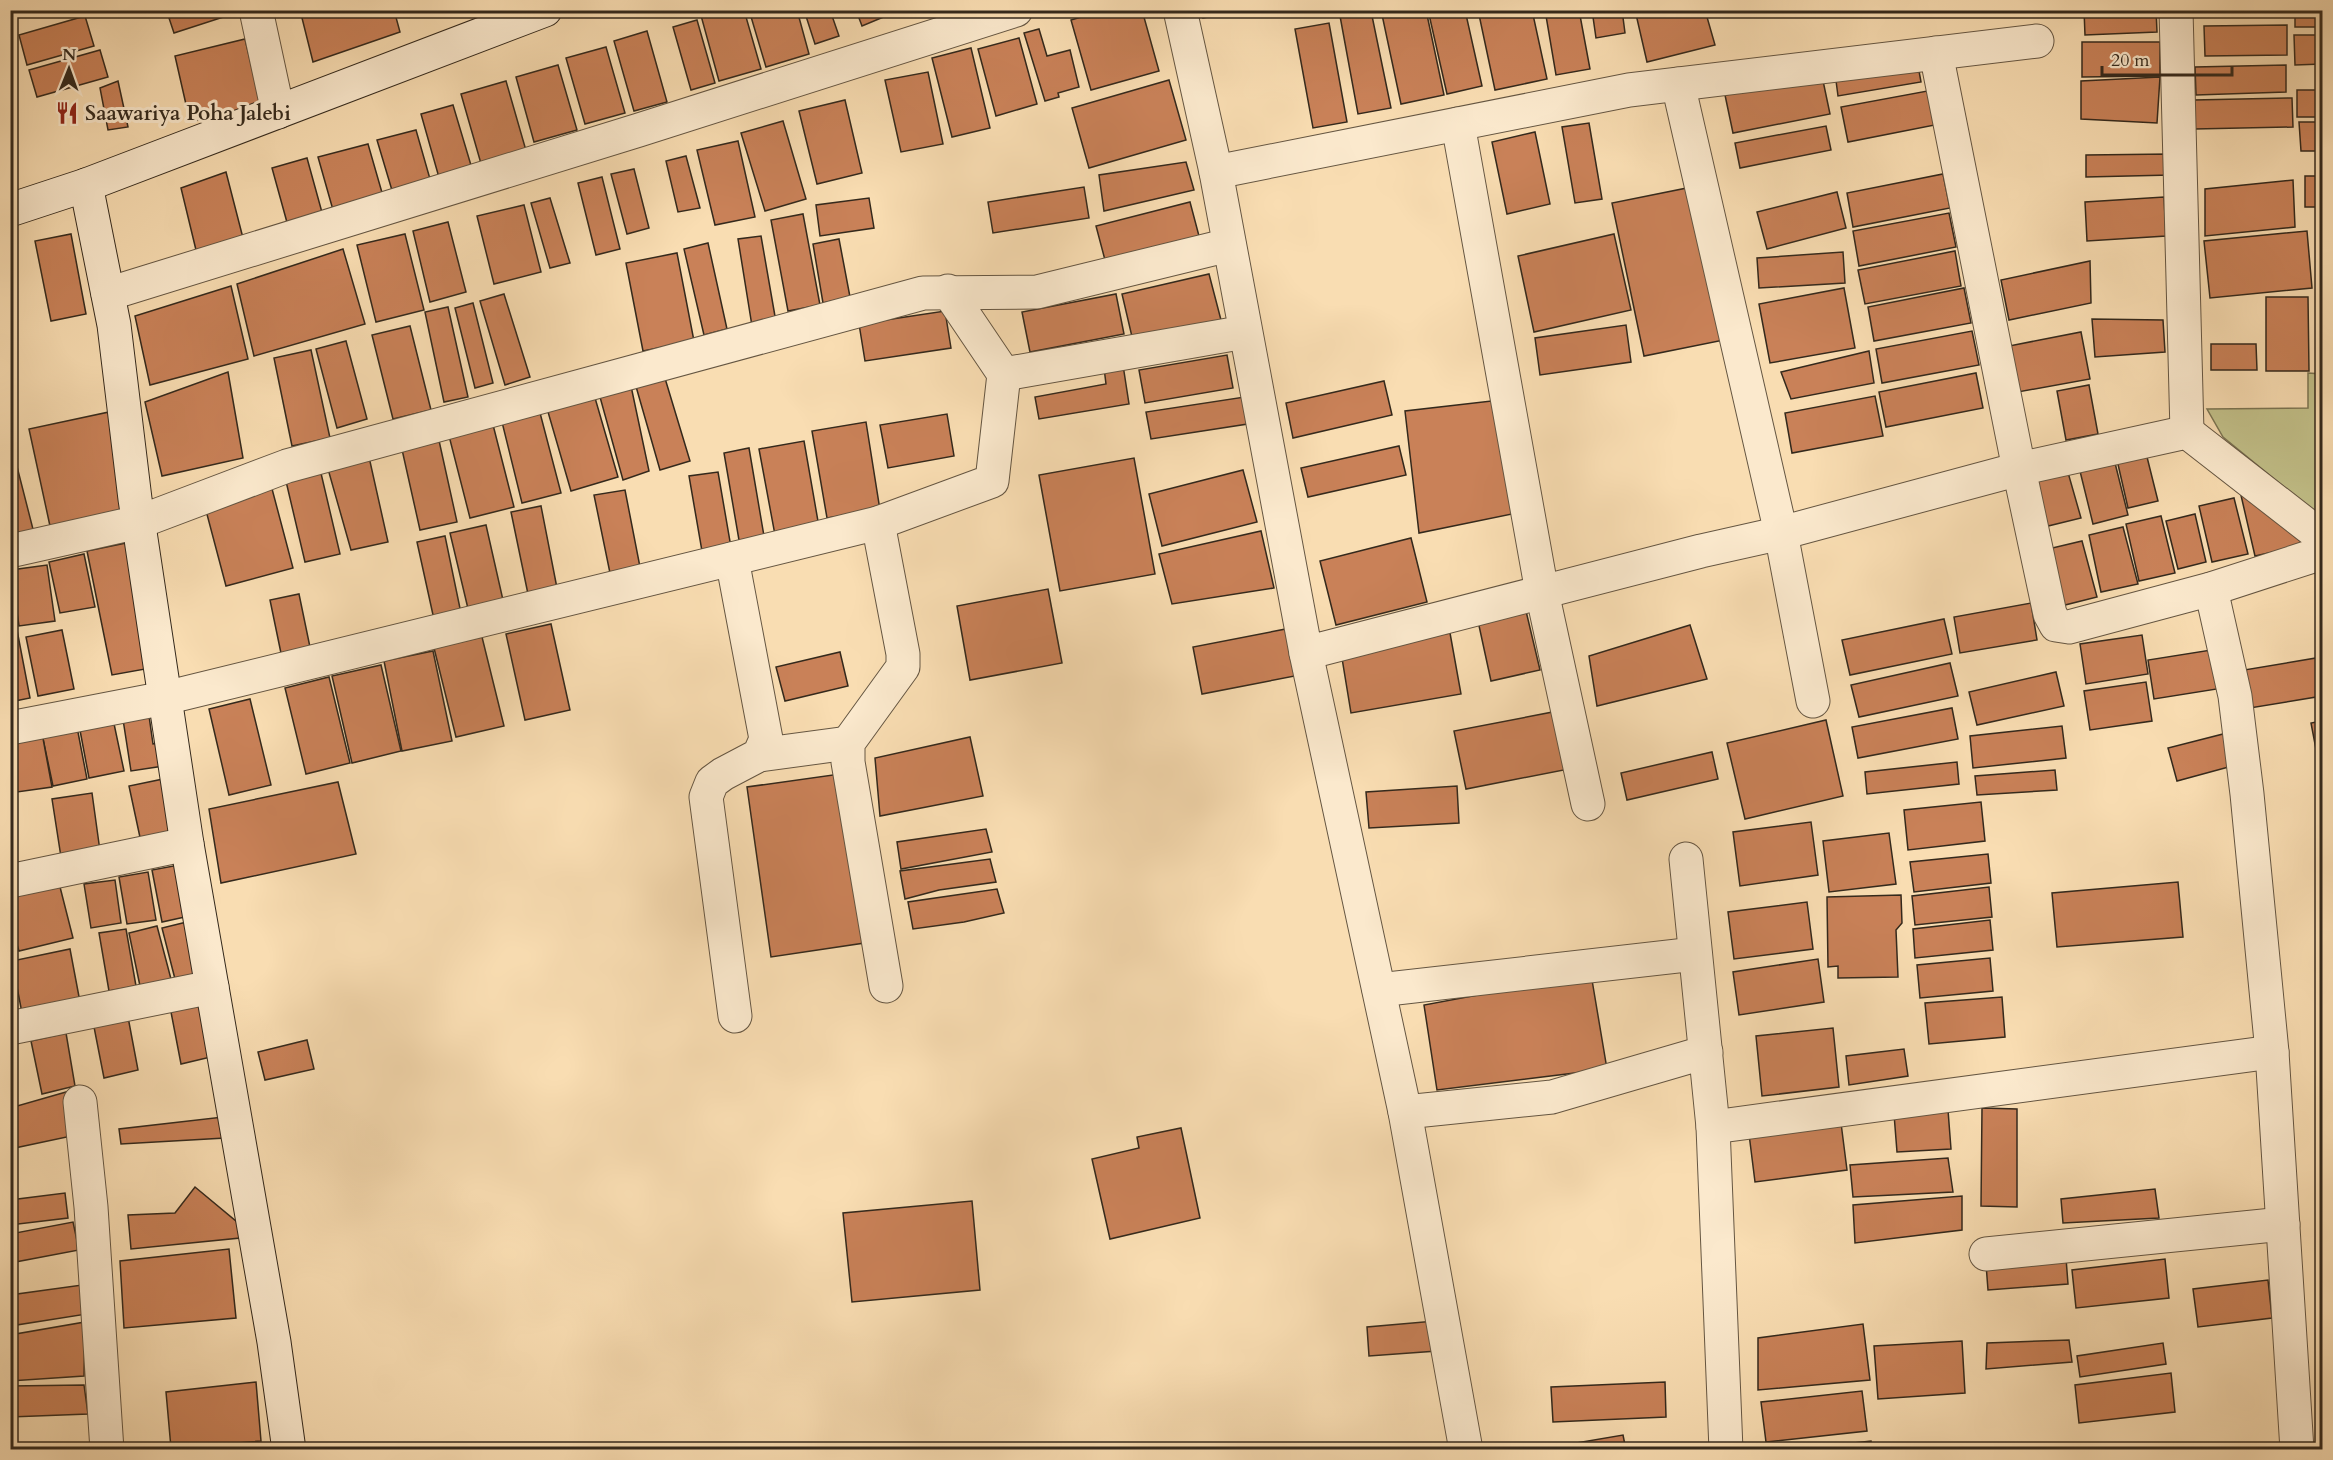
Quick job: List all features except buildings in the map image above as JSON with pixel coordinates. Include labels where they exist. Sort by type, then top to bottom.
[{"type":"street","points":[[256,10],[278,112]]},
{"type":"street","points":[[10,210],[86,185],[545,10]]},
{"type":"street","points":[[108,294],[628,134],[1016,10]]},
{"type":"street","points":[[1180,10],[1216,172],[1306,652],[1405,1112],[1466,1449]]},
{"type":"street","points":[[2176,10],[2187,432]]},
{"type":"street","points":[[1216,172],[1629,90],[2037,41]]},
{"type":"street","points":[[1936,53],[2019,469],[2050,614],[2056,625],[2068,627],[2211,589],[2322,553]]},
{"type":"street","points":[[1678,84],[1781,533],[1813,701]]},
{"type":"street","points":[[1458,124],[1542,592],[1588,804]]},
{"type":"street","points":[[86,185],[108,294],[187,844],[274,1341],[289,1449]]},
{"type":"street","points":[[10,551],[139,522],[287,466],[923,293],[948,291],[1015,294],[1037,292],[1229,245]]},
{"type":"street","points":[[10,728],[165,698],[878,523],[992,481],[1004,374],[948,291]]},
{"type":"street","points":[[1004,374],[1245,332]]},
{"type":"street","points":[[1306,652],[1781,533],[2019,469],[2187,432]]},
{"type":"street","points":[[2187,432],[2322,537]]},
{"type":"street","points":[[878,523],[903,654],[903,667],[849,743],[848,762],[886,986]]},
{"type":"street","points":[[732,559],[766,739],[759,755]]},
{"type":"street","points":[[2211,589],[2235,696],[2247,794],[2272,1052],[2297,1449]]},
{"type":"street","points":[[735,1016],[706,796],[712,782],[759,755],[849,743]]},
{"type":"street","points":[[10,881],[187,844]]},
{"type":"street","points":[[1686,859],[1713,1127],[1726,1449]]},
{"type":"street","points":[[1379,990],[1695,954]]},
{"type":"street","points":[[10,1028],[212,987]]},
{"type":"street","points":[[1405,1112],[1552,1097],[1706,1052]]},
{"type":"street","points":[[1713,1127],[2272,1052]]},
{"type":"street","points":[[80,1102],[91,1207],[107,1449]]},
{"type":"street","points":[[1986,1254],[2283,1224]]},
{"type":"shaded area","points":[[2308,373],[2322,374],[2322,518],[2223,437],[2207,409],[2308,408]]},
{"type":"place","name":"Saawariya Poha Jalebi","points":[[67,113]]}]
